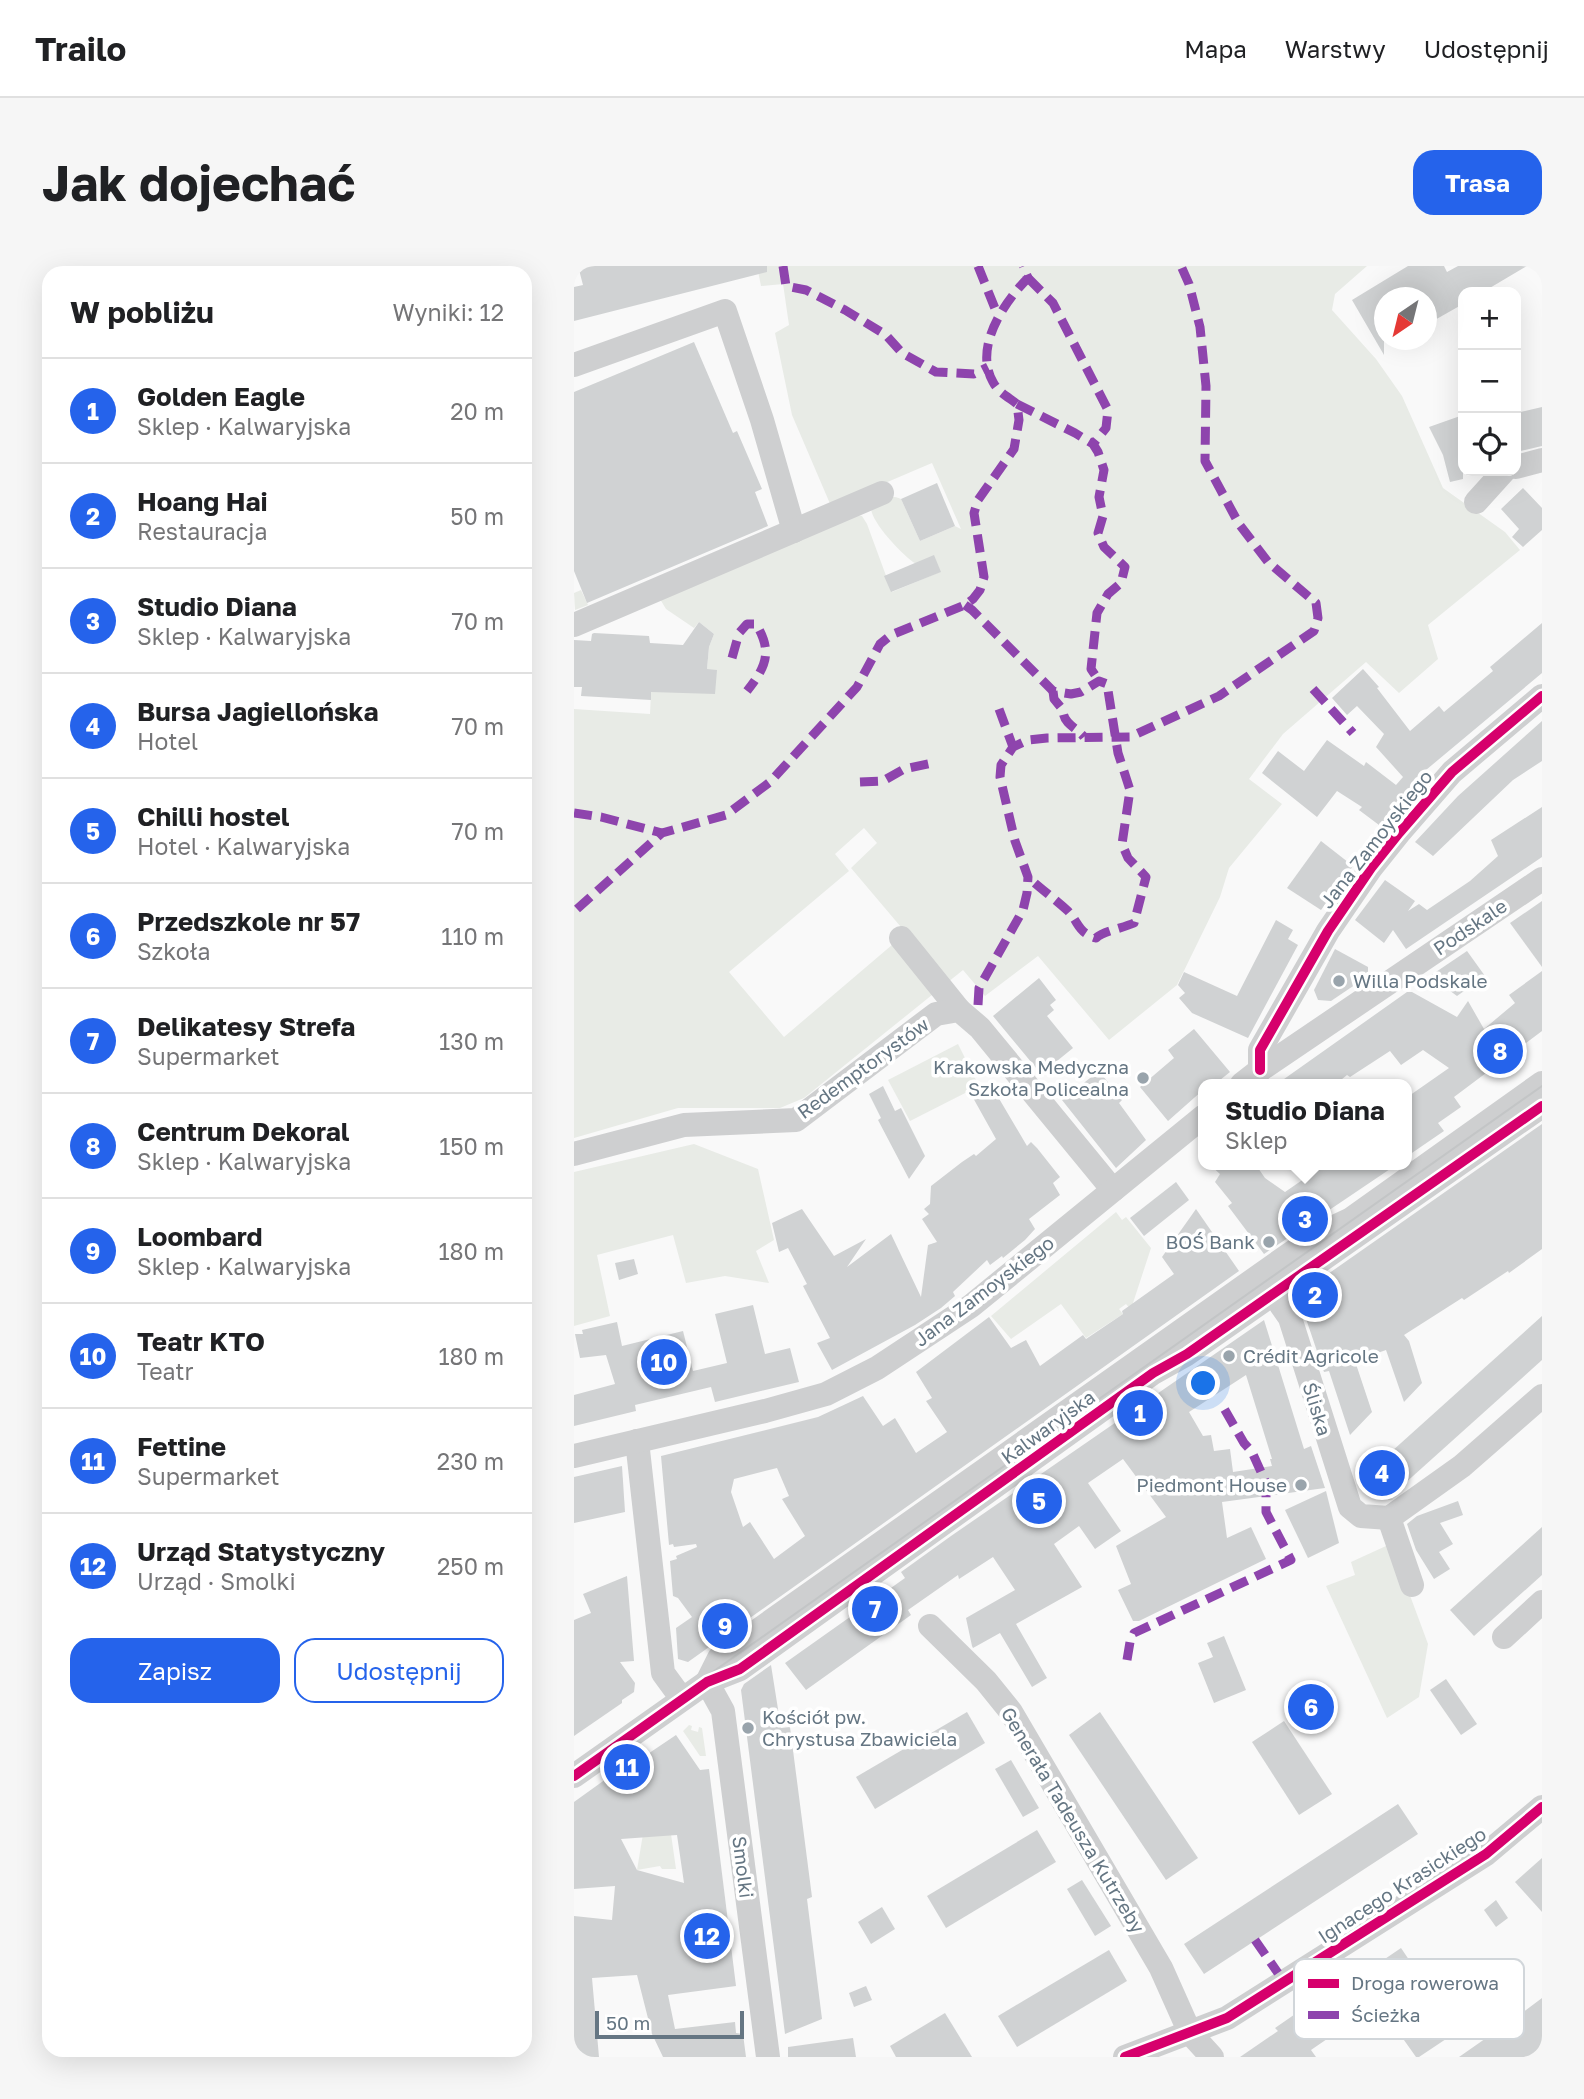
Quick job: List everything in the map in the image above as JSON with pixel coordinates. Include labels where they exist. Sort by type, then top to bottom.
[{"type":"street","points":[[574,365],[724,311],[762,419],[794,531]]},
{"type":"street","points":[[1521,466],[1542,460]]},
{"type":"street","points":[[1476,502],[1499,476]]},
{"type":"street","points":[[574,625],[882,493]]},
{"type":"street","name":"Jana Zamoyskiego","points":[[1251,1077],[1260,1050],[1328,930],[1371,868],[1452,772],[1542,696]]},
{"type":"street","name":"Podskale","points":[[1251,1077],[1542,879]]},
{"type":"street","points":[[901,938],[959,1010],[980,1028],[1113,1190]]},
{"type":"street","name":"Redemptorystów","points":[[574,1154],[684,1125],[796,1120],[936,1014],[959,1010]]},
{"type":"street","name":"Kalwaryjska","points":[[1267,1284],[1318,1234],[1351,1219],[1542,1083]]},
{"type":"street","name":"Kalwaryjska","points":[[574,1776],[707,1682],[719,1658],[1267,1284],[1542,1106]]},
{"type":"street","name":"Jana Zamoyskiego","points":[[574,1456],[826,1394],[877,1368],[971,1306],[1198,1120]]},
{"type":"street","name":"Śliska","points":[[1267,1284],[1290,1318],[1342,1452],[1346,1500],[1354,1512],[1367,1518],[1389,1518]]},
{"type":"street","points":[[1412,1584],[1389,1518],[1462,1466],[1542,1396]]},
{"type":"street","points":[[637,1441],[663,1673],[682,1699]]},
{"type":"street","points":[[1504,1637],[1542,1602]]},
{"type":"street","name":"Generała Tadeusza Kutrzeby","points":[[930,1626],[986,1681],[1011,1712],[1161,1968],[1190,2033],[1212,2057]]},
{"type":"street","name":"Smolki","points":[[707,1682],[723,1711],[768,2057]]},
{"type":"street","name":"Ignacego Krasickiego","points":[[1320,1959],[1486,1854],[1542,1807]]},
{"type":"street","name":"Ignacego Krasickiego","points":[[1125,2057],[1227,2018],[1294,1976]]},
{"type":"shaded area","points":[[757,266],[1367,266],[1335,294],[1332,310],[1376,359],[1402,396],[1443,488],[1505,532],[1520,550],[1428,625],[1438,659],[1399,693],[1366,662],[1283,734],[1249,779],[1282,804],[1229,868],[1220,897],[1177,985],[1109,1040],[1038,956],[985,996],[963,970],[804,1098],[780,1108],[678,1108],[574,1138],[574,709],[650,714],[651,692],[707,669],[709,647],[714,634],[699,622],[694,628],[666,609],[657,594],[852,514],[862,516],[867,524],[892,592],[940,572],[908,558],[882,530],[871,509],[888,497],[901,499],[920,541],[955,526],[961,529],[932,463],[831,506],[792,415],[775,333],[789,325],[783,284],[761,286]],"holes":[[[864,828],[877,843],[851,868],[906,933],[784,1037],[729,972],[849,871],[835,854]]]},
{"type":"shaded area","points":[[581,590],[588,605],[575,610],[574,593]]},
{"type":"shaded area","points":[[958,1044],[979,1086],[910,1121],[888,1080]]},
{"type":"shaded area","points":[[694,1144],[758,1169],[774,1240],[756,1251],[769,1283],[725,1276],[686,1283],[673,1235],[597,1255],[610,1316],[574,1326],[574,1172]]},
{"type":"shaded area","points":[[1116,1212],[1122,1220],[1126,1217],[1151,1248],[1133,1303],[1137,1309],[1133,1312],[1126,1304],[1119,1309],[1123,1314],[1086,1338],[1061,1304],[1011,1339],[991,1316]]},
{"type":"shaded area","points":[[1366,1470],[1393,1500],[1375,1498],[1362,1489],[1356,1479]]},
{"type":"shaded area","points":[[1386,1546],[1392,1547],[1428,1644],[1419,1697],[1387,1718],[1326,1586],[1355,1575],[1351,1562]]},
{"type":"shaded area","points":[[689,1725],[692,1726],[691,1730],[698,1732],[699,1727],[702,1728],[706,1756],[700,1756],[683,1731]]},
{"type":"shaded area","points":[[670,1827],[676,1869],[662,1869],[660,1866],[637,1870],[644,1828]]},
{"type":"building","points":[[578,266],[767,266],[767,272],[574,321],[574,287],[583,285]]},
{"type":"building","points":[[1408,266],[1444,266],[1447,272],[1458,266],[1527,266],[1491,287],[1458,287],[1458,307],[1437,319],[1437,287],[1374,287],[1374,338],[1352,300]]},
{"type":"building","points":[[694,342],[733,433],[737,431],[762,489],[755,492],[768,526],[587,603],[574,571],[574,392]]},
{"type":"building","points":[[1542,407],[1542,446],[1521,451],[1521,412]]},
{"type":"building","points":[[1458,417],[1458,476],[1463,476],[1463,479],[1450,482],[1443,455],[1429,427]]},
{"type":"building","points":[[937,483],[955,526],[920,541],[901,499]]},
{"type":"building","points":[[1523,488],[1542,508],[1542,530],[1523,547],[1512,537],[1519,529],[1501,509]]},
{"type":"building","points":[[934,555],[941,572],[891,592],[884,576]]},
{"type":"building","points":[[699,622],[714,634],[709,647],[707,669],[717,670],[715,694],[651,692],[651,700],[581,696],[582,687],[574,687],[574,640],[591,641],[594,633],[649,636],[650,643],[683,645]]},
{"type":"building","points":[[1542,623],[1542,673],[1426,770],[1383,828],[1359,810],[1362,807],[1337,791],[1317,817],[1262,773],[1278,751],[1304,771],[1327,740],[1364,766],[1366,762],[1396,785],[1403,777],[1376,747],[1384,734],[1357,706],[1347,715],[1332,698],[1363,669],[1410,731],[1439,706],[1444,712],[1493,671],[1490,667]]},
{"type":"building","points":[[1542,721],[1542,761],[1513,780],[1433,856],[1415,842],[1458,796]]},
{"type":"building","points":[[1542,807],[1542,857],[1406,949],[1393,930],[1384,943],[1355,920],[1385,880],[1415,901],[1408,911],[1419,904],[1427,910],[1470,881],[1498,856],[1491,840]]},
{"type":"building","points":[[1321,841],[1353,866],[1321,910],[1287,888]]},
{"type":"building","points":[[1542,901],[1542,967],[1510,923]]},
{"type":"building","points":[[1276,920],[1293,930],[1288,939],[1298,945],[1248,1038],[1192,1013],[1179,998],[1185,993],[1178,985],[1184,972],[1237,996]]},
{"type":"building","name":"Willa Podskale","points":[[1335,949],[1368,967],[1368,976],[1331,1001],[1318,1000],[1314,990]]},
{"type":"building","points":[[1467,951],[1485,976],[1457,996],[1430,976]]},
{"type":"building","points":[[1542,971],[1542,1031],[1454,1097],[1461,1107],[1438,1123],[1444,1131],[1412,1153],[1412,1094],[1449,1068],[1423,1050],[1401,1065],[1390,1051],[1350,1077],[1347,1075],[1342,1079],[1284,1079],[1407,992],[1412,992],[1457,1017],[1468,1001],[1484,1029],[1515,1003],[1509,995]]},
{"type":"building","points":[[1039,978],[1056,1000],[1050,1005],[1054,1010],[1047,1016],[1073,1048],[1041,1074],[993,1016]]},
{"type":"building","points":[[1194,1029],[1230,1072],[1221,1079],[1198,1079],[1198,1094],[1168,1121],[1140,1087],[1174,1058],[1168,1050]]},
{"type":"building","points":[[1099,1071],[1122,1100],[1119,1103],[1146,1140],[1116,1168],[1062,1100]]},
{"type":"building","points":[[991,1085],[1027,1146],[1031,1142],[1060,1177],[1053,1183],[1060,1195],[1029,1219],[1035,1229],[1025,1240],[990,1265],[987,1260],[953,1292],[955,1296],[941,1308],[832,1370],[817,1343],[830,1338],[803,1286],[807,1284],[788,1248],[779,1252],[772,1223],[802,1209],[834,1256],[866,1239],[847,1267],[891,1234],[921,1297],[928,1245],[937,1242],[922,1219],[929,1214],[924,1209],[930,1204],[931,1186],[996,1139],[972,1096]]},
{"type":"building","points":[[883,1086],[895,1111],[901,1108],[925,1156],[909,1179],[878,1120],[881,1118],[869,1094]]},
{"type":"building","points":[[1542,1124],[1542,1249],[1509,1273],[1508,1271],[1464,1300],[1462,1298],[1404,1335],[1409,1341],[1422,1383],[1404,1402],[1386,1350],[1355,1361],[1372,1412],[1350,1435],[1329,1371],[1324,1372],[1298,1295]]},
{"type":"building","points":[[1216,1170],[1259,1170],[1265,1178],[1285,1192],[1317,1170],[1389,1170],[1264,1254],[1228,1206],[1232,1203],[1215,1182],[1220,1174]]},
{"type":"building","points":[[1176,1182],[1189,1200],[1144,1236],[1130,1218]]},
{"type":"building","points":[[1196,1209],[1239,1271],[688,1662],[678,1659],[676,1628],[692,1617],[678,1598],[673,1596],[670,1561],[697,1547],[696,1544],[674,1547],[673,1544],[669,1545],[661,1456],[818,1417],[863,1396],[883,1426],[895,1418],[916,1453],[947,1432],[926,1401],[932,1398],[916,1372],[989,1317],[1011,1348],[1026,1340],[1040,1366],[1083,1335],[1086,1339],[1123,1314],[1122,1311],[1174,1274],[1162,1257]],"holes":[[[777,1468],[789,1496],[782,1499],[805,1536],[774,1559],[750,1522],[743,1527],[731,1492],[734,1479]]]},
{"type":"building","points":[[634,1259],[638,1274],[619,1280],[615,1263]]},
{"type":"building","points":[[753,1305],[765,1354],[790,1348],[799,1382],[715,1402],[711,1387],[635,1405],[636,1411],[574,1426],[574,1395],[615,1384],[606,1355],[580,1358],[575,1334],[583,1334],[582,1330],[617,1322],[622,1346],[683,1331],[693,1371],[727,1363],[715,1314]]},
{"type":"building","points":[[1542,1316],[1542,1360],[1393,1494],[1371,1470]]},
{"type":"building","points":[[1264,1320],[1304,1449],[1311,1446],[1325,1488],[1222,1502],[1227,1538],[1251,1527],[1266,1559],[1139,1621],[1133,1621],[1118,1590],[1131,1584],[1116,1546],[1166,1517],[1123,1459],[1088,1483],[1121,1531],[1095,1549],[1079,1526],[1054,1544],[1082,1587],[1016,1624],[1047,1678],[1032,1687],[1000,1633],[973,1648],[972,1646],[966,1618],[1015,1590],[993,1557],[959,1579],[958,1575],[908,1610],[911,1615],[806,1690],[785,1663],[905,1578],[901,1572]],"holes":[[[1246,1375],[1272,1466],[1233,1472],[1230,1449],[1214,1451],[1211,1435],[1203,1436],[1189,1412]]]},
{"type":"building","points":[[622,1466],[625,1512],[574,1523],[574,1477]]},
{"type":"building","points":[[1326,1491],[1339,1543],[1308,1558],[1285,1510]]},
{"type":"building","points":[[1458,1501],[1463,1515],[1440,1523],[1453,1544],[1439,1552],[1450,1569],[1434,1579],[1416,1550],[1407,1524],[1417,1516]]},
{"type":"building","points":[[1542,1527],[1542,1575],[1474,1636],[1450,1610]]},
{"type":"building","points":[[627,1576],[634,1661],[620,1662],[635,1683],[634,1692],[574,1736],[574,1620],[591,1613],[583,1594]]},
{"type":"building","points":[[1224,1636],[1246,1690],[1214,1703],[1198,1663],[1213,1657],[1207,1643]]},
{"type":"building","points":[[771,1665],[781,1728],[790,1727],[812,1897],[807,1899],[822,2019],[785,2034],[741,1690],[744,1684]]},
{"type":"building","points":[[1446,1679],[1477,1724],[1461,1735],[1430,1690]]},
{"type":"building","points":[[967,1712],[985,1743],[875,1809],[856,1777]]},
{"type":"building","points":[[1100,1712],[1198,1858],[1166,1880],[1069,1735]]},
{"type":"building","points":[[1284,1721],[1332,1794],[1299,1815],[1252,1742]]},
{"type":"building","points":[[676,1735],[700,1770],[709,1769],[736,1986],[668,1995],[675,2029],[735,2022],[736,2033],[743,2034],[746,2057],[663,2057],[652,2034],[637,1975],[592,1978],[599,2057],[574,2057],[574,1916],[612,1920],[615,1886],[574,1889],[574,1802],[631,1761],[633,1764]],"holes":[[[677,1835],[684,1883],[637,1870],[621,1839]]]},
{"type":"building","points":[[1011,1760],[1039,1808],[1023,1817],[995,1769]]},
{"type":"building","points":[[1398,1804],[1418,1834],[1204,1974],[1184,1944]]},
{"type":"building","points":[[1037,1830],[1056,1862],[946,1928],[927,1896]]},
{"type":"building","points":[[1542,1858],[1542,1912],[1515,1882]]},
{"type":"building","points":[[1082,1880],[1111,1926],[1095,1936],[1067,1889]]},
{"type":"building","points":[[1496,1900],[1508,1918],[1496,1927],[1484,1910]]},
{"type":"building","points":[[882,1907],[895,1929],[871,1944],[858,1922]]},
{"type":"building","points":[[1401,1948],[1408,1959],[1385,1959]]},
{"type":"building","points":[[1109,1950],[1127,1981],[1017,2047],[998,2016]]},
{"type":"building","points":[[866,1986],[872,2000],[854,2007],[849,1993]]},
{"type":"building","points":[[1542,1998],[1542,2057],[1459,2057],[1485,2039],[1524,2039],[1524,2012]]},
{"type":"building","points":[[945,2013],[972,2057],[896,2057],[890,2046]]},
{"type":"building","points":[[1294,2015],[1294,2039],[1327,2039],[1311,2050],[1316,2057],[1240,2057],[1278,2031],[1275,2028]]},
{"type":"building","points":[[853,2038],[856,2057],[788,2057],[788,2047]]},
{"type":"building","points":[[1403,2039],[1446,2039],[1419,2057],[1416,2057]]},
{"type":"tram line","points":[[574,1770],[1542,1086]]},
{"type":"marked path","points":[[783,266],[786,286],[806,290],[845,310],[886,335],[902,353],[936,372],[974,374],[988,367]]},
{"type":"marked path","points":[[978,266],[998,316]]},
{"type":"marked path","points":[[577,909],[662,833],[726,815],[770,782],[857,687],[880,644],[891,635],[965,605],[980,590],[984,577],[974,513],[978,500],[1014,449],[1019,420],[1017,404],[1000,392],[993,382],[987,354],[994,326],[1010,299],[1028,278],[1023,266]]},
{"type":"marked path","points":[[978,1005],[979,988],[1023,910],[1027,893],[1028,877],[1015,841],[1000,777],[1001,765],[1013,747],[1028,740],[1047,738],[1130,737],[1219,696],[1314,631],[1318,618],[1316,603],[1268,562],[1239,524],[1205,461],[1206,386],[1200,327],[1189,284],[1181,266]]},
{"type":"marked path","points":[[1028,278],[1053,303],[1108,410],[1106,428],[1093,444]]},
{"type":"marked path","points":[[1017,404],[1093,444],[1104,470],[1099,497],[1103,516],[1098,533],[1104,547],[1125,567],[1121,583],[1108,594],[1097,613],[1091,669],[1099,681]]},
{"type":"marked path","points":[[965,605],[1053,691],[1071,694],[1081,692],[1099,681],[1107,684],[1118,753],[1130,790],[1122,844],[1128,858],[1146,877],[1134,923],[1096,938],[1090,936],[1068,911],[1028,877]]},
{"type":"marked path","points":[[732,658],[739,633],[747,624],[756,624],[764,643],[765,659],[763,667],[747,691]]},
{"type":"marked path","points":[[1313,689],[1353,733]]},
{"type":"marked path","points":[[1053,691],[1054,699],[1063,710],[1065,719],[1084,737]]},
{"type":"marked path","points":[[999,709],[1013,747]]},
{"type":"marked path","points":[[860,782],[883,781],[904,769],[932,763]]},
{"type":"marked path","points":[[574,813],[662,833]]},
{"type":"marked path","points":[[1127,1660],[1134,1633],[1291,1560],[1266,1512],[1266,1483],[1252,1452],[1222,1405]]},
{"type":"marked path","points":[[1255,1940],[1278,1973]]},
{"type":"cycle path","points":[[1260,1070],[1260,1050],[1328,931],[1371,868],[1452,772],[1542,696]]},
{"type":"cycle path","points":[[574,1776],[707,1682],[740,1669],[1153,1373],[1187,1354],[1542,1106]]},
{"type":"cycle path","points":[[1320,1959],[1486,1854],[1542,1807]]},
{"type":"cycle path","points":[[1125,2057],[1227,2018],[1294,1976]]},
{"type":"place","name":"Willa Podskale","points":[[1339,981]]},
{"type":"place","name":"Centrum Dekoral","points":[[1500,1051]]},
{"type":"place","name":"Krakowska Medyczna Szkoła Policealna","points":[[1143,1078]]},
{"type":"place","name":"Studio Diana","points":[[1305,1219]]},
{"type":"place","name":"BOŚ Bank","points":[[1269,1242]]},
{"type":"place","name":"Hoang Hai","points":[[1315,1295]]},
{"type":"place","name":"Crédit Agricole","points":[[1229,1356]]},
{"type":"place","name":"Teatr KTO","points":[[664,1362]]},
{"type":"place","name":"Golden Eagle","points":[[1140,1413]]},
{"type":"place","name":"Bursa Jagiellońska","points":[[1382,1473]]},
{"type":"place","name":"Piedmont House","points":[[1301,1485]]},
{"type":"place","name":"Chilli hostel","points":[[1039,1501]]},
{"type":"place","name":"Delikatesy Strefa","points":[[875,1609]]},
{"type":"place","name":"Loombard","points":[[725,1626]]},
{"type":"place","name":"Przedszkole nr 57","points":[[1311,1707]]},
{"type":"place","name":"Kościół pw. Chrystusa Zbawiciela","points":[[748,1728]]},
{"type":"place","name":"Fettine","points":[[627,1767]]},
{"type":"place","name":"Urząd Statystyczny","points":[[707,1936]]}]
